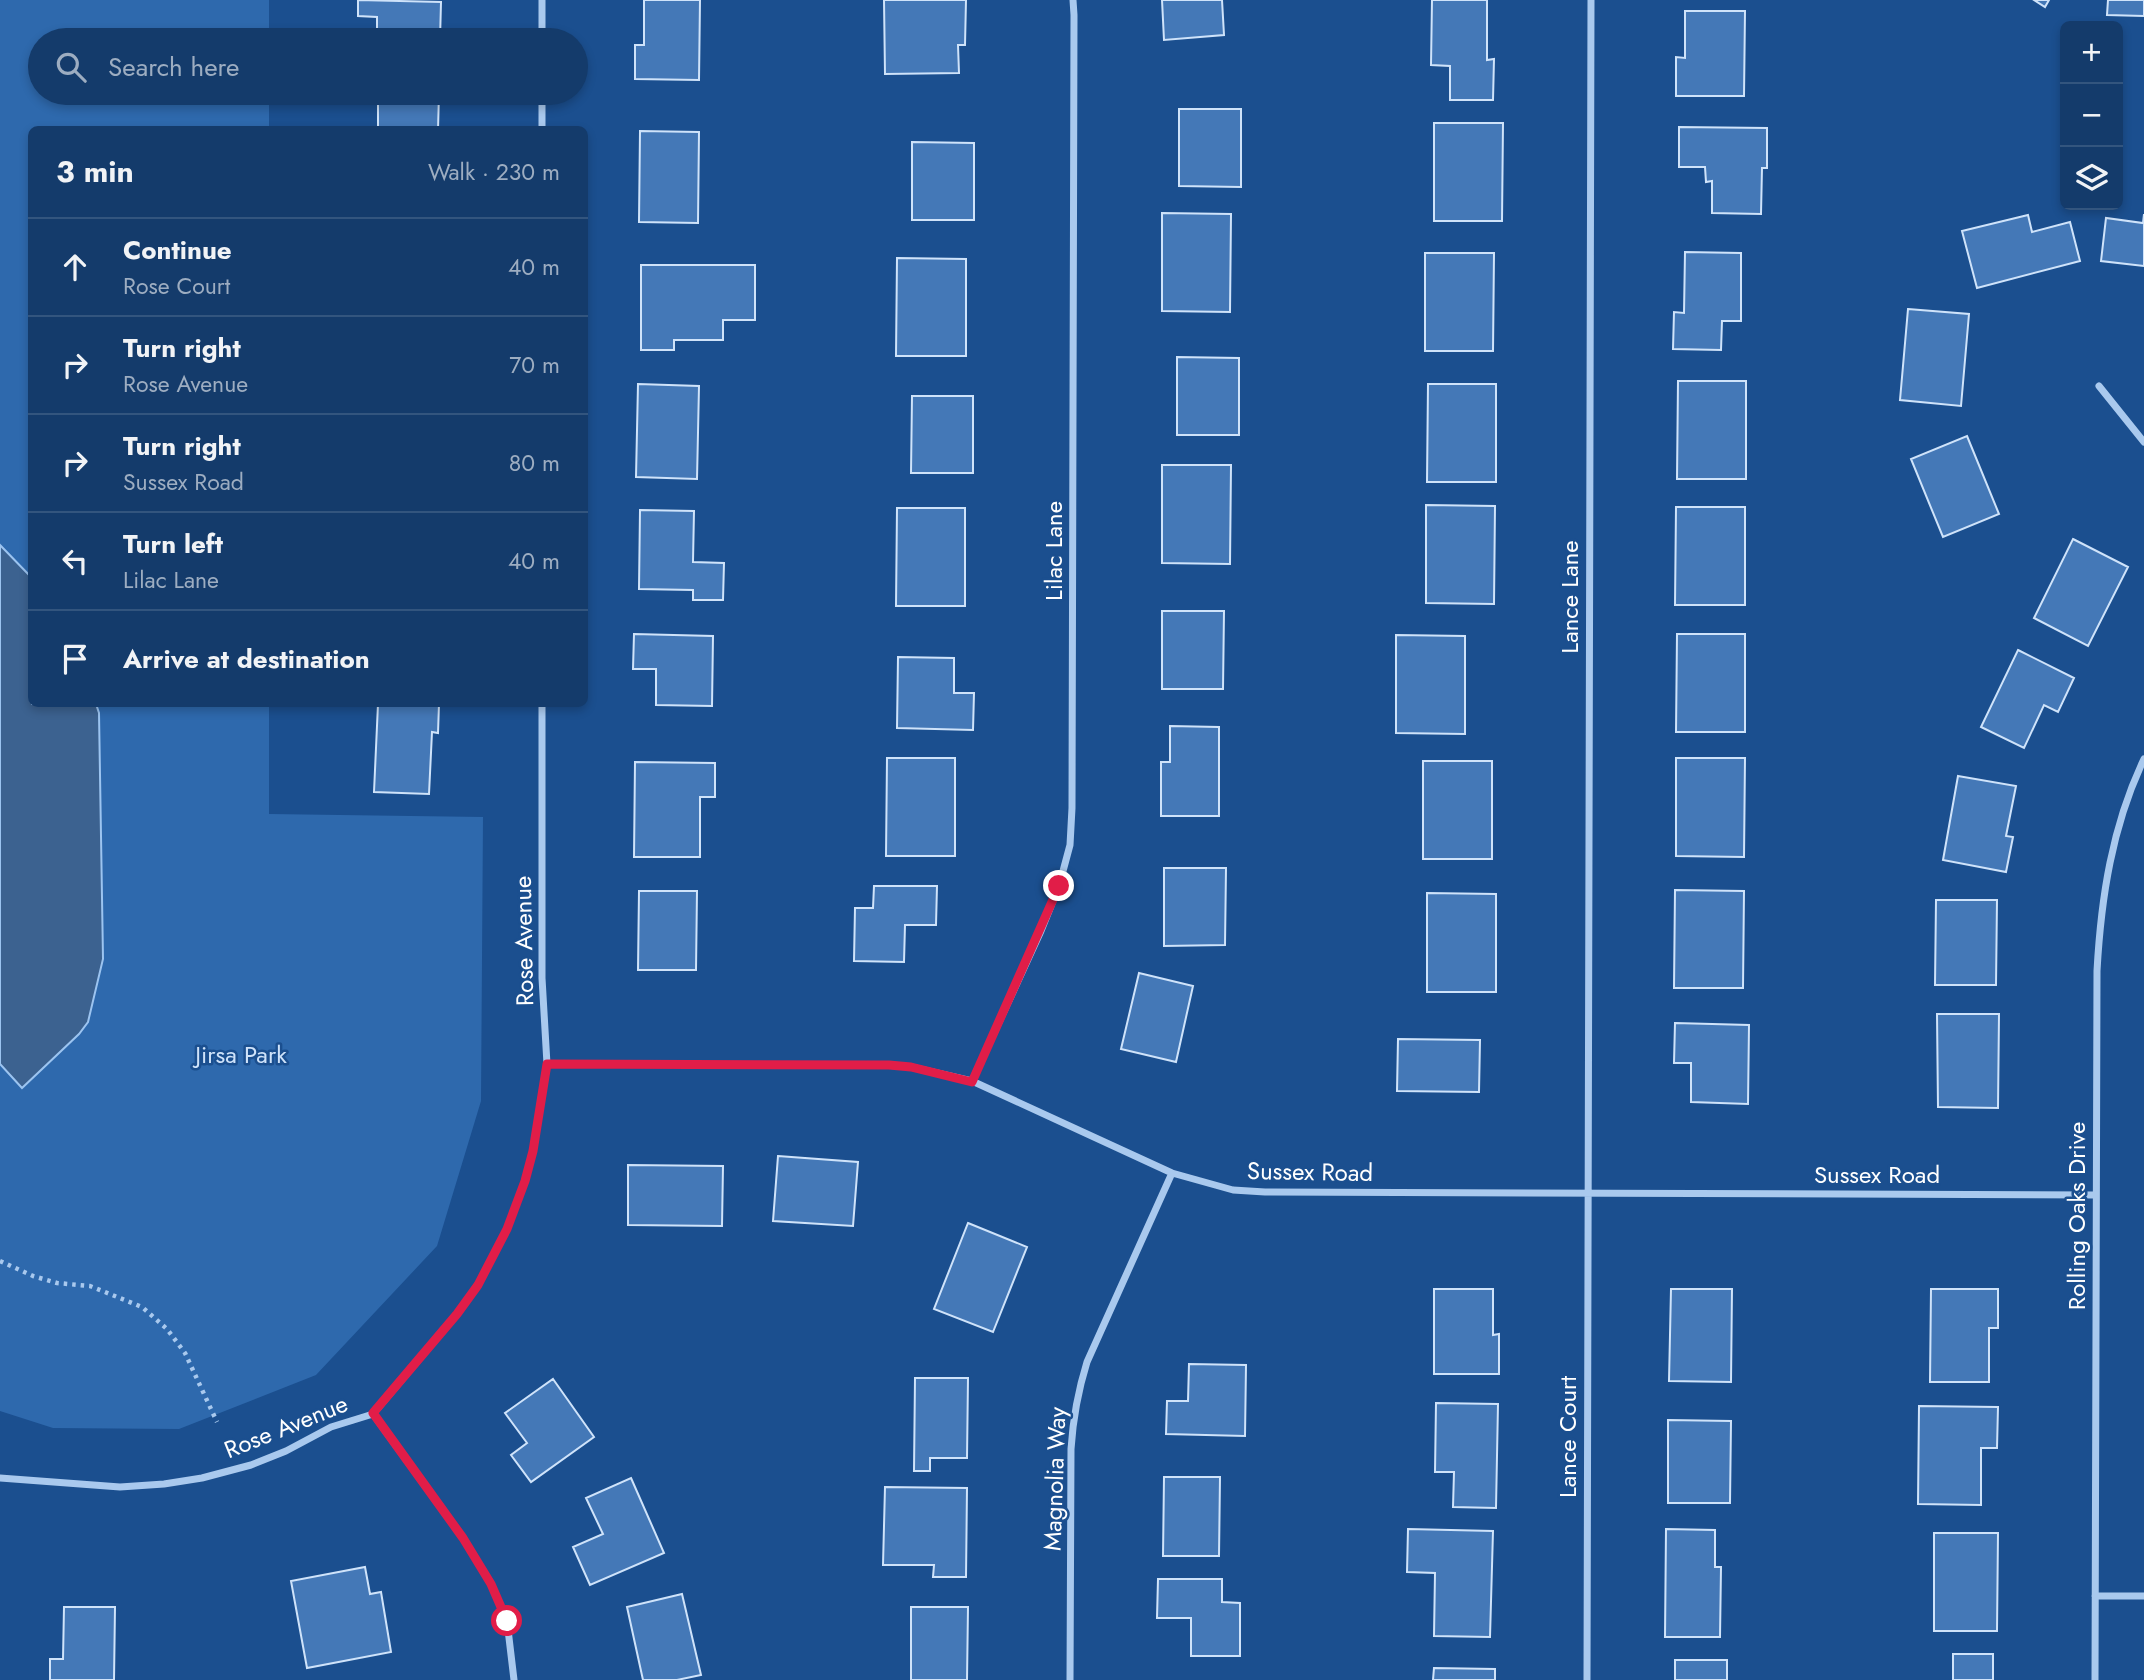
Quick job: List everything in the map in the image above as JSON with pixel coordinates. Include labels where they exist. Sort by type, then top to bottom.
[{"type":"street","points":[[542,0],[542,28]]},
{"type":"street","name":"Lilac Lane","points":[[972,1082],[1041,931],[1059,886],[1070,845],[1073,0]]},
{"type":"street","name":"Lance Lane","points":[[1588,1194],[1591,0]]},
{"type":"street","points":[[542,105],[542,126]]},
{"type":"street","points":[[2099,386],[2144,442]]},
{"type":"street","name":"Rose Avenue","points":[[0,1478],[120,1487],[202,1478],[251,1465],[286,1451],[331,1427],[373,1413],[471,1295],[507,1229],[525,1181],[533,1151],[547,1064],[542,978],[542,707]]},
{"type":"street","name":"Rolling Oaks Drive","points":[[2095,1680],[2099,929],[2106,877],[2115,839],[2126,802],[2144,759]]},
{"type":"street","name":"Sussex Road","points":[[547,1064],[911,1067],[972,1082],[1172,1173],[1233,1190],[2096,1195]]},
{"type":"street","name":"Magnolia Way","points":[[1070,1680],[1071,1448],[1079,1387],[1087,1362],[1172,1173]]},
{"type":"street","name":"Lance Court","points":[[1587,1680],[1588,1194]]},
{"type":"street","points":[[373,1413],[463,1538],[491,1584],[507,1621],[514,1680]]},
{"type":"street","points":[[2095,1596],[2144,1596]]},
{"type":"path","points":[[0,1261],[33,1276],[57,1283],[90,1286],[142,1307],[167,1329],[185,1353],[217,1422]]},
{"type":"green space","name":"Jirsa Park","points":[[0,0],[269,0],[269,28],[28,28],[28,105],[269,105],[269,126],[28,126],[28,707],[269,707],[269,814],[483,817],[481,1101],[437,1246],[316,1375],[179,1429],[53,1428],[0,1411]]},
{"type":"shaded area","points":[[0,545],[28,574],[28,707],[97,707],[99,713],[103,959],[88,1022],[79,1034],[22,1088],[0,1064]]},
{"type":"building","points":[[358,0],[441,2],[440,28],[377,28],[377,17],[358,16]]},
{"type":"building","points":[[644,0],[700,0],[699,80],[635,79],[635,45],[644,45]]},
{"type":"building","points":[[884,0],[966,0],[965,45],[958,45],[959,73],[885,74]]},
{"type":"building","points":[[1162,0],[1222,0],[1224,35],[1164,40]]},
{"type":"building","points":[[1432,0],[1487,0],[1487,60],[1494,59],[1493,100],[1450,100],[1450,66],[1431,65]]},
{"type":"building","points":[[2034,0],[2049,0],[2045,7]]},
{"type":"building","points":[[2108,0],[2144,0],[2144,16],[2107,15]]},
{"type":"building","points":[[1685,11],[1745,11],[1744,96],[1676,96],[1676,57],[1685,58]]},
{"type":"building","points":[[378,105],[439,105],[438,126],[378,126]]},
{"type":"building","points":[[1179,109],[1241,109],[1241,187],[1179,186]]},
{"type":"building","points":[[1434,123],[1503,123],[1502,221],[1434,221]]},
{"type":"building","points":[[1679,127],[1767,128],[1767,168],[1762,168],[1761,214],[1712,213],[1712,181],[1706,182],[1705,167],[1679,167]]},
{"type":"building","points":[[640,131],[699,132],[698,223],[639,222]]},
{"type":"building","points":[[912,142],[974,143],[974,220],[912,220]]},
{"type":"building","points":[[1162,213],[1231,214],[1230,312],[1162,311]]},
{"type":"building","points":[[2144,214],[2144,266],[2101,261],[2106,218],[2143,223]]},
{"type":"building","points":[[2028,215],[2032,232],[2070,222],[2080,261],[1977,288],[1962,231]]},
{"type":"building","points":[[1685,252],[1741,253],[1741,321],[1722,321],[1721,350],[1673,349],[1674,312],[1684,313]]},
{"type":"building","points":[[1425,253],[1494,253],[1493,351],[1425,351]]},
{"type":"building","points":[[897,258],[966,259],[966,356],[896,356]]},
{"type":"building","points":[[641,265],[755,265],[755,320],[723,320],[723,340],[674,340],[674,350],[641,350]]},
{"type":"building","points":[[1908,309],[1969,314],[1961,406],[1900,400]]},
{"type":"building","points":[[1177,357],[1239,358],[1239,435],[1177,435]]},
{"type":"building","points":[[1678,381],[1746,381],[1746,479],[1677,479]]},
{"type":"building","points":[[638,384],[699,386],[697,479],[636,477]]},
{"type":"building","points":[[1428,384],[1496,384],[1496,482],[1427,482]]},
{"type":"building","points":[[912,396],[973,396],[973,473],[911,473]]},
{"type":"building","points":[[1967,436],[1999,514],[1943,537],[1911,459]]},
{"type":"building","points":[[1162,465],[1231,465],[1230,564],[1162,563]]},
{"type":"building","points":[[1426,505],[1495,506],[1494,604],[1426,603]]},
{"type":"building","points":[[1676,507],[1745,507],[1745,605],[1675,605]]},
{"type":"building","points":[[897,508],[965,508],[965,606],[896,606]]},
{"type":"building","points":[[640,510],[694,511],[693,562],[724,563],[723,600],[693,600],[693,590],[639,589]]},
{"type":"building","points":[[2073,539],[2128,567],[2088,646],[2034,618]]},
{"type":"building","points":[[1162,611],[1224,611],[1223,689],[1162,689]]},
{"type":"building","points":[[634,634],[713,636],[712,706],[656,705],[656,669],[633,669]]},
{"type":"building","points":[[1677,634],[1745,634],[1745,732],[1676,732]]},
{"type":"building","points":[[1396,635],[1465,636],[1465,734],[1396,733]]},
{"type":"building","points":[[2018,650],[2074,678],[2058,712],[2044,705],[2024,748],[1981,727]]},
{"type":"building","points":[[898,657],[954,658],[954,693],[974,693],[973,730],[897,728]]},
{"type":"building","points":[[378,707],[439,707],[438,733],[432,732],[429,794],[374,792]]},
{"type":"building","points":[[1170,726],[1219,727],[1219,816],[1161,816],[1161,762],[1170,762]]},
{"type":"building","points":[[887,758],[955,758],[955,856],[886,856]]},
{"type":"building","points":[[1676,758],[1745,758],[1744,857],[1676,856]]},
{"type":"building","points":[[1423,761],[1492,761],[1492,859],[1423,859]]},
{"type":"building","points":[[635,762],[715,763],[715,797],[700,797],[700,857],[634,857]]},
{"type":"building","points":[[1958,776],[2016,786],[2006,836],[2013,837],[2006,872],[1943,860]]},
{"type":"building","points":[[1164,868],[1226,868],[1225,945],[1164,946]]},
{"type":"building","points":[[874,886],[937,886],[936,925],[905,925],[904,962],[854,961],[855,908],[873,908]]},
{"type":"building","points":[[1675,890],[1744,891],[1743,988],[1674,988]]},
{"type":"building","points":[[639,891],[697,891],[696,970],[638,970]]},
{"type":"building","points":[[1427,893],[1496,894],[1496,992],[1427,992]]},
{"type":"building","points":[[1936,900],[1997,900],[1996,985],[1935,985]]},
{"type":"building","points":[[1139,973],[1193,986],[1176,1062],[1121,1049]]},
{"type":"building","points":[[1937,1014],[1999,1014],[1998,1108],[1938,1107]]},
{"type":"building","points":[[1675,1023],[1749,1025],[1748,1104],[1691,1102],[1691,1063],[1674,1063]]},
{"type":"building","points":[[1398,1039],[1480,1040],[1479,1092],[1397,1091]]},
{"type":"building","points":[[778,1156],[858,1162],[853,1226],[773,1221]]},
{"type":"building","points":[[628,1165],[723,1166],[722,1226],[628,1225]]},
{"type":"building","points":[[968,1223],[1027,1247],[993,1332],[934,1309]]},
{"type":"building","points":[[1434,1289],[1493,1289],[1493,1335],[1499,1334],[1499,1374],[1434,1374]]},
{"type":"building","points":[[1671,1289],[1732,1289],[1731,1382],[1669,1381]]},
{"type":"building","points":[[1931,1289],[1998,1289],[1998,1328],[1989,1328],[1989,1382],[1930,1382]]},
{"type":"building","points":[[1189,1364],[1246,1365],[1245,1436],[1166,1434],[1167,1401],[1188,1401]]},
{"type":"building","points":[[915,1378],[968,1378],[967,1458],[930,1458],[930,1471],[914,1471]]},
{"type":"building","points":[[553,1379],[594,1437],[531,1482],[511,1455],[527,1443],[505,1413]]},
{"type":"building","points":[[1436,1403],[1498,1404],[1496,1508],[1453,1507],[1454,1472],[1435,1472]]},
{"type":"building","points":[[1919,1406],[1998,1407],[1997,1448],[1981,1448],[1981,1505],[1918,1504]]},
{"type":"building","points":[[1668,1420],[1731,1421],[1730,1503],[1668,1503]]},
{"type":"building","points":[[1164,1477],[1220,1477],[1219,1556],[1163,1556]]},
{"type":"building","points":[[631,1478],[664,1553],[590,1585],[573,1547],[603,1534],[586,1498]]},
{"type":"building","points":[[885,1487],[967,1488],[966,1577],[933,1577],[934,1565],[883,1565]]},
{"type":"building","points":[[1408,1529],[1493,1531],[1490,1637],[1434,1636],[1435,1573],[1407,1572]]},
{"type":"building","points":[[1666,1529],[1715,1530],[1715,1567],[1721,1567],[1720,1637],[1665,1637]]},
{"type":"building","points":[[1934,1533],[1998,1533],[1997,1631],[1934,1631]]},
{"type":"building","points":[[365,1567],[370,1594],[381,1592],[391,1652],[307,1668],[291,1581]]},
{"type":"building","points":[[1158,1579],[1222,1579],[1222,1602],[1240,1603],[1240,1656],[1191,1656],[1191,1618],[1157,1618]]},
{"type":"building","points":[[682,1594],[701,1675],[677,1680],[643,1680],[627,1607]]},
{"type":"building","points":[[64,1607],[115,1607],[114,1680],[50,1680],[50,1659],[63,1659]]},
{"type":"building","points":[[911,1607],[968,1607],[967,1680],[911,1680]]},
{"type":"building","points":[[1953,1654],[1993,1654],[1993,1680],[1953,1680]]},
{"type":"building","points":[[1675,1660],[1727,1660],[1727,1680],[1675,1680]]},
{"type":"building","points":[[1434,1668],[1495,1669],[1495,1680],[1433,1680]]},
{"type":"route","points":[[507,1621],[491,1584],[463,1538],[373,1413],[457,1314],[478,1285],[507,1229],[533,1151],[547,1064],[889,1065],[911,1067],[972,1082],[1059,886]]}]
